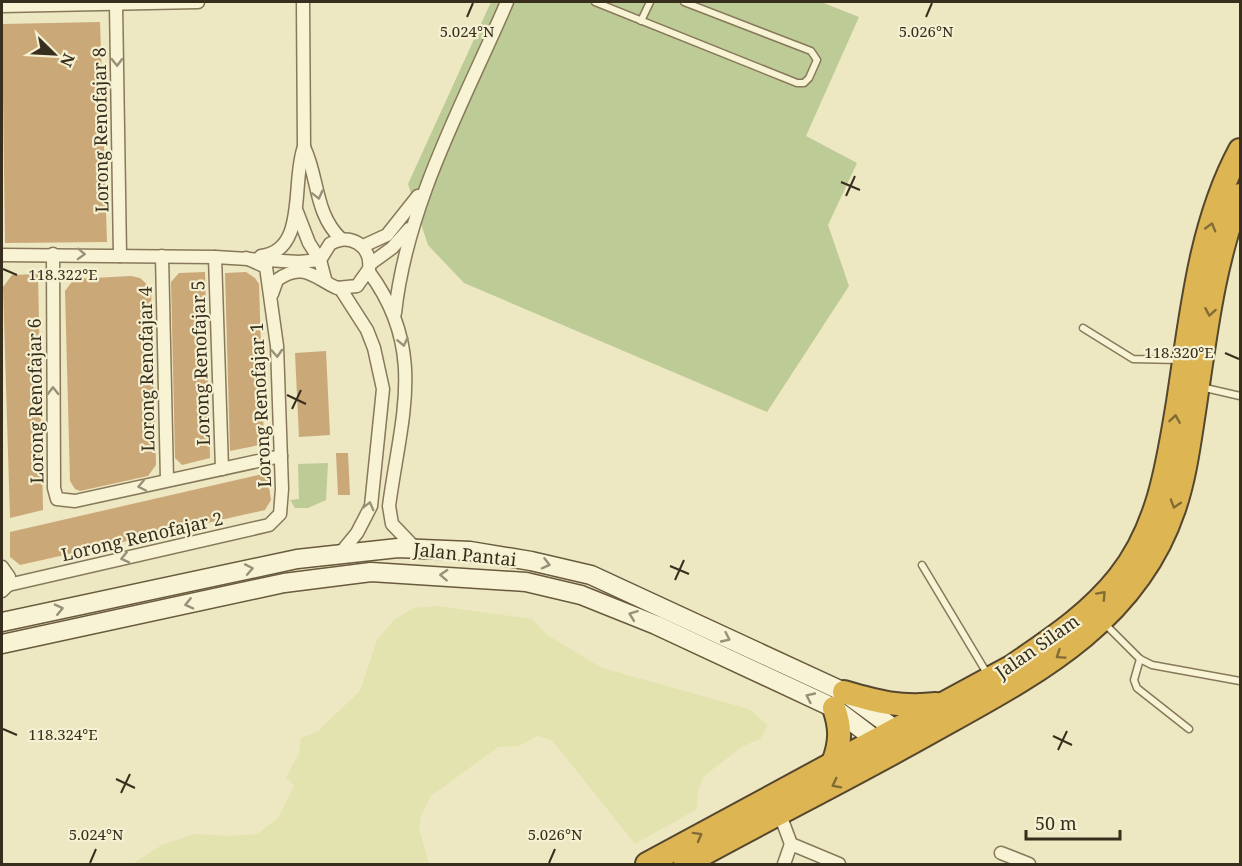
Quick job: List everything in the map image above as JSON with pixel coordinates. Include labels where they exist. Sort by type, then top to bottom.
[{"type":"highway","name":"Jalan Silam","points":[[684,864],[779,812],[892,743],[947,702],[1055,637],[1078,618],[1119,577],[1140,545],[1157,503],[1168,463],[1203,253],[1217,206],[1240,150]]},
{"type":"highway","name":"Jalan Silam","points":[[647,864],[833,763],[892,743],[1020,682],[1075,645],[1102,621],[1133,588],[1156,554],[1174,509],[1185,467],[1220,258],[1240,195]]},
{"type":"highway","points":[[833,763],[839,747],[839,700],[909,707],[947,702]]},
{"type":"street","points":[[2,6],[36,3],[198,2]]},
{"type":"street","points":[[246,258],[271,255],[280,251],[292,231],[298,163],[304,147],[303,2]]},
{"type":"street","points":[[395,313],[399,270],[410,229],[507,2]]},
{"type":"street","name":"Lorong Renofajar 8","points":[[116,4],[120,256]]},
{"type":"street","points":[[304,147],[311,162],[317,196],[324,217],[341,239]]},
{"type":"street","points":[[363,246],[387,235],[429,181]]},
{"type":"street","points":[[295,208],[309,243],[320,260],[325,279]]},
{"type":"street","points":[[340,288],[357,286],[369,268],[410,229]]},
{"type":"street","points":[[320,260],[327,246],[341,239],[354,240],[363,246],[369,268],[395,313],[405,354],[406,381],[389,506],[392,524],[415,548]]},
{"type":"street","name":"Lorong Renofajar 6","points":[[53,254],[54,495],[63,500],[75,501],[281,456]]},
{"type":"street","points":[[2,255],[215,257],[299,262],[320,260]]},
{"type":"street","name":"Lorong Renofajar 4","points":[[162,256],[167,480]]},
{"type":"street","name":"Lorong Renofajar 5","points":[[215,257],[222,469]]},
{"type":"street","name":"Lorong Renofajar 1","points":[[246,258],[266,267],[271,295],[277,346],[281,456],[280,514]]},
{"type":"street","points":[[271,295],[277,280],[290,273],[303,271],[325,279],[340,288],[367,330],[375,348],[383,389],[370,506],[357,532],[339,555]]},
{"type":"street","name":"Lorong Renofajar 2","points":[[5,588],[269,525],[280,514]]},
{"type":"street","name":"Jalan Pantai","points":[[2,622],[297,559],[398,548],[470,550],[591,575],[839,700],[892,743]]},
{"type":"street","points":[[2,567],[8,573],[5,588]]},
{"type":"street","name":"Jalan Pantai","points":[[2,644],[284,583],[371,572],[481,577],[526,582],[581,595],[839,700]]},
{"type":"street","points":[[779,812],[790,844],[784,864]]},
{"type":"street","points":[[790,844],[839,864]]},
{"type":"street","points":[[1001,853],[1029,864]]},
{"type":"lane","points":[[595,2],[797,83],[804,83],[809,78],[817,60],[811,51],[684,2]]},
{"type":"lane","points":[[641,21],[650,2]]},
{"type":"lane","points":[[1083,328],[1133,359],[1145,362],[1184,360]]},
{"type":"lane","points":[[1198,387],[1240,396]]},
{"type":"lane","points":[[922,565],[990,678]]},
{"type":"lane","points":[[1102,621],[1140,659],[1152,665],[1240,681]]},
{"type":"lane","points":[[1140,659],[1134,680],[1137,688],[1189,729]]},
{"type":"green space","points":[[491,2],[821,2],[859,17],[806,136],[857,163],[828,225],[849,286],[767,412],[464,283],[428,245],[408,184]]},
{"type":"green space","points":[[328,463],[326,500],[308,508],[295,508],[290,500],[299,499],[298,464]]},
{"type":"green space","points":[[438,606],[532,619],[547,635],[602,668],[749,709],[768,725],[760,739],[743,746],[704,776],[698,791],[697,809],[635,844],[552,740],[537,736],[519,746],[498,747],[431,796],[421,816],[419,829],[429,864],[132,864],[162,845],[194,834],[228,836],[258,834],[278,818],[294,786],[286,777],[299,754],[301,738],[318,731],[360,691],[377,640],[395,619],[414,608]]},
{"type":"building","points":[[100,22],[107,242],[5,243],[2,24]]},
{"type":"building","points":[[205,272],[210,458],[182,465],[175,458],[171,282],[179,273]]},
{"type":"building","points":[[246,272],[259,284],[264,444],[230,451],[225,273]]},
{"type":"building","points":[[38,274],[43,510],[10,518],[3,287],[12,275]]},
{"type":"building","points":[[131,276],[140,278],[151,288],[156,465],[148,476],[80,491],[75,489],[70,481],[65,291],[74,279]]},
{"type":"building","points":[[326,351],[330,435],[299,437],[295,353]]},
{"type":"building","points":[[336,453],[348,453],[350,495],[338,495]]},
{"type":"building","points":[[267,473],[271,500],[265,510],[20,565],[10,557],[10,532]]}]
